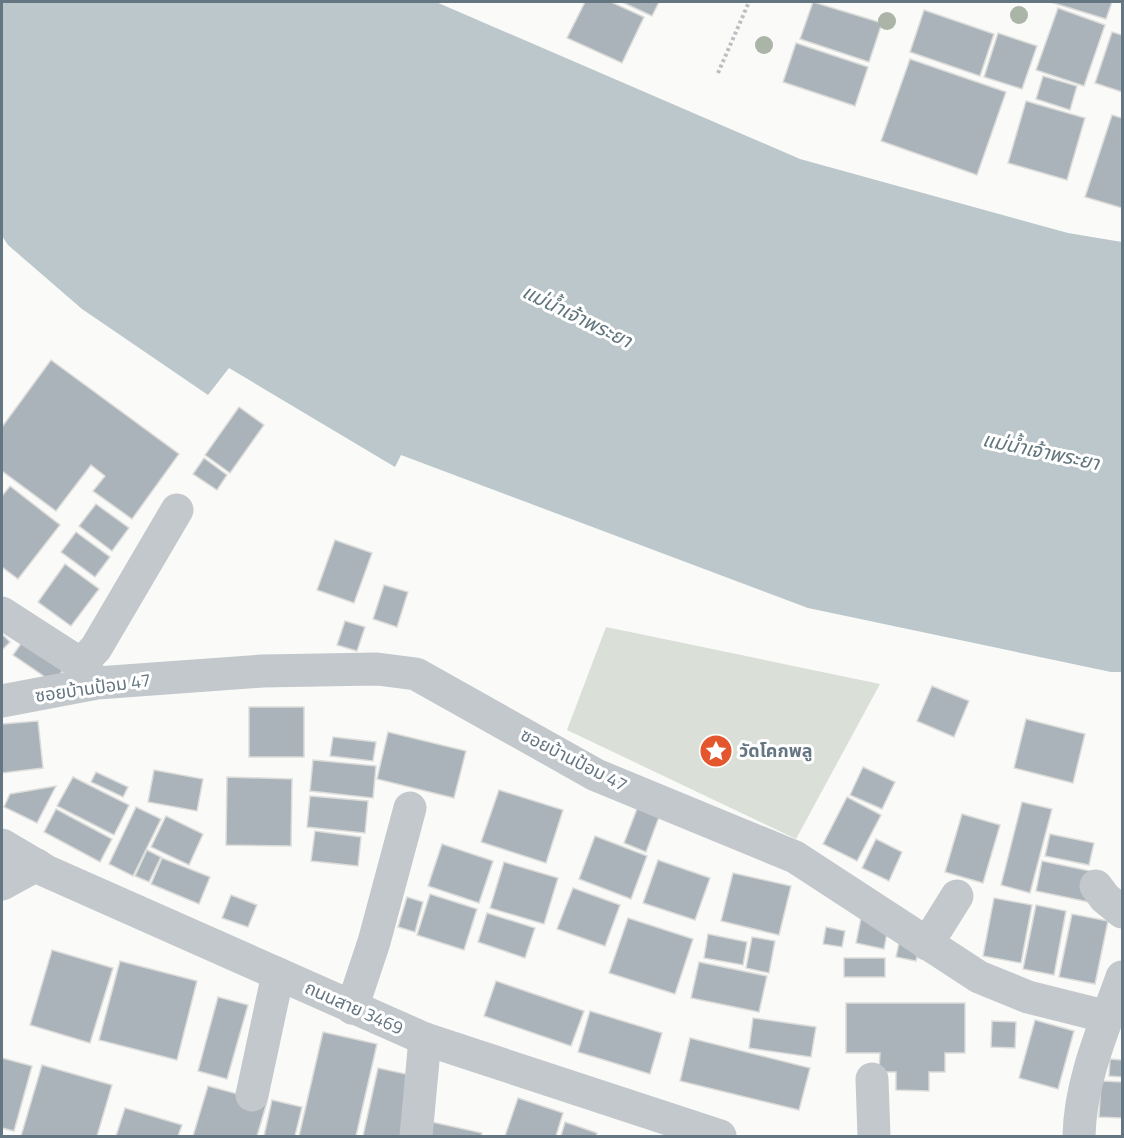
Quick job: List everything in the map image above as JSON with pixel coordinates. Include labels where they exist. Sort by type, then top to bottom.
[{"type":"street","points":[[2,613],[89,674],[96,648],[177,510]]},
{"type":"street","name":"ซอยบ้านป้อม 47","points":[[2,701],[89,674],[377,669],[416,674],[596,775],[795,857],[979,977],[1028,997],[1117,997]]},
{"type":"street","points":[[352,1008],[374,942],[410,808]]},
{"type":"street","name":"ถนนสาย 3469","points":[[2,845],[37,865],[425,1039],[714,1135]]},
{"type":"street","points":[[2,884],[37,865]]},
{"type":"street","points":[[1096,886],[1105,898],[1122,912]]},
{"type":"street","points":[[927,944],[957,896]]},
{"type":"street","points":[[252,1095],[278,974]]},
{"type":"street","points":[[1079,1137],[1079,1121],[1089,1069],[1117,997]]},
{"type":"street","points":[[416,1137],[425,1039]]},
{"type":"street","points":[[872,1079],[874,1137]]},
{"type":"path","points":[[718,73],[749,2]]},
{"type":"shaded area","points":[[606,627],[880,684],[796,839],[567,730]]},
{"type":"water","name":"แม่น้ำเจ้าพระยา","points":[[2,2],[436,2],[800,159],[1068,233],[1122,242],[1122,672],[1111,672],[808,608],[401,455],[395,467],[229,368],[208,395],[82,309],[8,245],[2,236]]},
{"type":"building","points":[[585,2],[611,2],[644,17],[622,63],[567,38]]},
{"type":"building","points":[[622,2],[659,2],[652,16]]},
{"type":"building","points":[[813,2],[882,23],[869,62],[800,39]]},
{"type":"building","points":[[1050,2],[1112,2],[1106,19]]},
{"type":"building","points":[[1058,8],[1105,25],[1084,86],[1036,70]]},
{"type":"building","points":[[924,10],[994,34],[980,76],[910,52]]},
{"type":"building","points":[[1112,32],[1122,35],[1122,92],[1095,83]]},
{"type":"building","points":[[998,33],[1037,46],[1022,89],[984,77]]},
{"type":"building","points":[[796,43],[868,67],[855,106],[783,82]]},
{"type":"building","points":[[910,59],[1006,92],[977,175],[881,141]]},
{"type":"building","points":[[1043,76],[1077,86],[1070,110],[1036,99]]},
{"type":"building","points":[[1026,101],[1085,118],[1067,180],[1008,163]]},
{"type":"building","points":[[1112,115],[1122,118],[1122,208],[1085,197]]},
{"type":"building","points":[[51,360],[179,454],[132,519],[93,491],[105,476],[91,465],[56,511],[2,471],[2,427]]},
{"type":"building","points":[[239,407],[264,425],[230,473],[205,455]]},
{"type":"building","points":[[204,458],[227,475],[217,490],[193,474]]},
{"type":"building","points":[[10,486],[60,525],[18,579],[2,567],[2,496]]},
{"type":"building","points":[[96,504],[129,528],[112,551],[79,526]]},
{"type":"building","points":[[76,532],[110,557],[95,577],[61,552]]},
{"type":"building","points":[[335,540],[372,553],[354,603],[317,590]]},
{"type":"building","points":[[65,564],[99,589],[71,626],[38,602]]},
{"type":"building","points":[[384,585],[408,592],[397,627],[373,619]]},
{"type":"building","points":[[345,621],[365,627],[357,651],[337,645]]},
{"type":"building","points":[[2,634],[10,642],[2,650]]},
{"type":"building","points":[[27,635],[68,663],[54,683],[13,655]]},
{"type":"building","points":[[932,686],[969,701],[954,737],[917,721]]},
{"type":"building","points":[[249,707],[304,707],[304,757],[249,757]]},
{"type":"building","points":[[1026,719],[1085,734],[1073,783],[1014,768]]},
{"type":"building","points":[[38,721],[43,768],[2,773],[2,724]]},
{"type":"building","points":[[388,732],[466,751],[454,798],[377,779]]},
{"type":"building","points":[[333,737],[376,742],[373,761],[330,756]]},
{"type":"building","points":[[313,760],[376,766],[373,798],[310,791]]},
{"type":"building","points":[[863,767],[895,782],[882,809],[850,795]]},
{"type":"building","points":[[154,770],[203,779],[197,811],[148,802]]},
{"type":"building","points":[[96,772],[128,787],[123,797],[91,782]]},
{"type":"building","points":[[73,777],[129,805],[114,835],[57,806]]},
{"type":"building","points":[[227,777],[292,779],[291,846],[226,845]]},
{"type":"building","points":[[56,786],[37,823],[4,807],[10,794]]},
{"type":"building","points":[[499,790],[563,810],[546,863],[481,842]]},
{"type":"building","points":[[310,796],[368,801],[365,833],[307,827]]},
{"type":"building","points":[[847,797],[881,815],[857,861],[823,844]]},
{"type":"building","points":[[640,801],[662,809],[646,852],[624,843]]},
{"type":"building","points":[[1022,802],[1052,809],[1030,893],[1001,885]]},
{"type":"building","points":[[136,807],[161,819],[133,876],[109,864]]},
{"type":"building","points":[[56,809],[112,839],[100,862],[44,832]]},
{"type":"building","points":[[962,814],[1000,825],[983,883],[945,872]]},
{"type":"building","points":[[166,816],[203,834],[189,865],[151,847]]},
{"type":"building","points":[[315,831],[361,837],[358,866],[311,861]]},
{"type":"building","points":[[1050,834],[1094,843],[1089,865],[1045,856]]},
{"type":"building","points":[[595,836],[647,856],[631,899],[579,879]]},
{"type":"building","points":[[876,839],[902,852],[889,881],[862,868]]},
{"type":"building","points":[[442,844],[493,861],[479,903],[428,886]]},
{"type":"building","points":[[147,850],[161,857],[149,882],[135,876]]},
{"type":"building","points":[[162,858],[210,877],[199,904],[151,884]]},
{"type":"building","points":[[658,860],[710,878],[695,920],[643,903]]},
{"type":"building","points":[[1042,861],[1095,872],[1089,902],[1036,891]]},
{"type":"building","points":[[504,862],[558,878],[544,924],[490,908]]},
{"type":"building","points":[[733,873],[791,886],[779,935],[721,921]]},
{"type":"building","points":[[573,888],[620,905],[605,946],[557,929]]},
{"type":"building","points":[[430,894],[477,909],[464,950],[417,935]]},
{"type":"building","points":[[231,895],[257,905],[248,927],[222,918]]},
{"type":"building","points":[[407,897],[423,902],[415,932],[398,927]]},
{"type":"building","points":[[994,898],[1032,905],[1021,963],[983,956]]},
{"type":"building","points":[[1036,905],[1066,911],[1054,975],[1023,969]]},
{"type":"building","points":[[487,913],[535,928],[525,958],[478,942]]},
{"type":"building","points":[[1072,914],[1108,921],[1095,984],[1059,977]]},
{"type":"building","points":[[628,918],[693,939],[675,994],[609,973]]},
{"type":"building","points":[[861,918],[889,923],[884,949],[856,943]]},
{"type":"building","points":[[826,927],[845,931],[842,947],[823,944]]},
{"type":"building","points":[[708,934],[747,942],[743,965],[704,958]]},
{"type":"building","points":[[752,937],[775,941],[769,973],[746,968]]},
{"type":"building","points":[[900,938],[920,943],[916,961],[896,957]]},
{"type":"building","points":[[52,950],[113,968],[90,1043],[30,1025]]},
{"type":"building","points":[[844,958],[885,958],[885,977],[844,977]]},
{"type":"building","points":[[120,961],[197,981],[177,1060],[99,1040]]},
{"type":"building","points":[[699,962],[767,976],[759,1012],[691,998]]},
{"type":"building","points":[[496,981],[584,1011],[571,1046],[484,1016]]},
{"type":"building","points":[[218,997],[248,1005],[227,1079],[198,1071]]},
{"type":"building","points":[[846,1003],[965,1003],[965,1053],[945,1053],[945,1072],[929,1072],[929,1091],[896,1090],[896,1072],[879,1072],[880,1053],[846,1053]]},
{"type":"building","points":[[590,1011],[662,1033],[650,1074],[578,1052]]},
{"type":"building","points":[[753,1018],[816,1027],[811,1057],[749,1048]]},
{"type":"building","points":[[1035,1020],[1074,1031],[1058,1089],[1019,1078]]},
{"type":"building","points":[[992,1021],[1016,1022],[1015,1048],[991,1047]]},
{"type":"building","points":[[323,1032],[377,1044],[356,1136],[299,1136]]},
{"type":"building","points":[[690,1038],[810,1068],[799,1110],[680,1081]]},
{"type":"building","points":[[2,1058],[32,1066],[14,1131],[2,1128]]},
{"type":"building","points":[[1110,1059],[1122,1060],[1122,1077],[1109,1076]]},
{"type":"building","points":[[42,1065],[112,1085],[97,1136],[21,1136]]},
{"type":"building","points":[[378,1068],[415,1076],[408,1136],[363,1136]]},
{"type":"building","points":[[1101,1081],[1122,1082],[1122,1118],[1099,1117]]},
{"type":"building","points":[[208,1086],[267,1102],[257,1136],[193,1136]]},
{"type":"building","points":[[518,1098],[563,1113],[556,1136],[505,1136]]},
{"type":"building","points":[[272,1100],[302,1107],[295,1136],[264,1136]]},
{"type":"building","points":[[125,1108],[182,1125],[178,1136],[116,1136]]},
{"type":"building","points":[[432,1122],[482,1133],[481,1136],[429,1136]]},
{"type":"building","points":[[565,1122],[597,1133],[596,1136],[561,1136]]},
{"type":"place","name":"วัดโคกพลู","points":[[716,751]]}]
